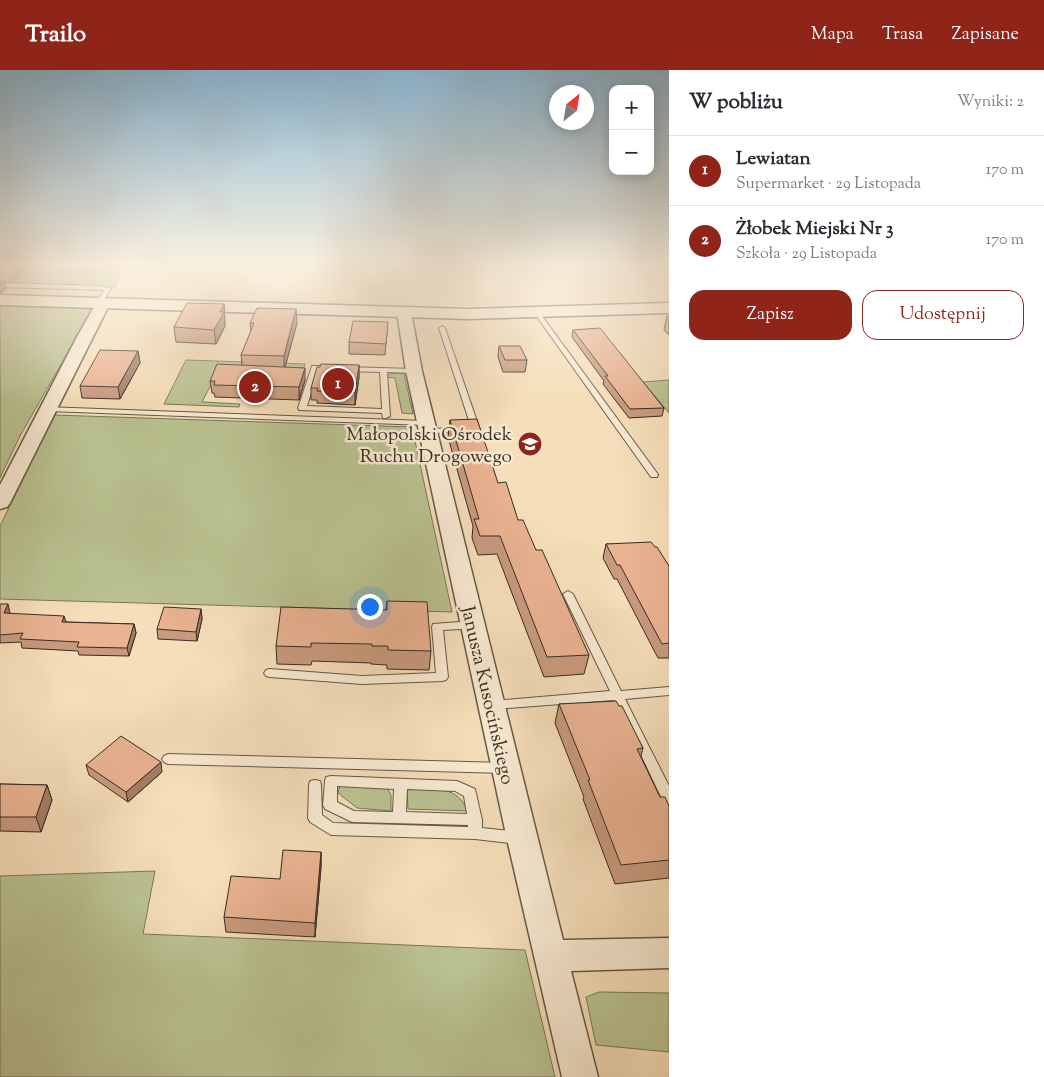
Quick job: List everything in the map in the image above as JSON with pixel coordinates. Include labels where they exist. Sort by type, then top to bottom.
[{"type":"street","points":[[0,502],[99,311]]},
{"type":"street","points":[[370,311],[537,313],[590,311]]},
{"type":"street","name":"Janusza Kusocińskiego","points":[[404,312],[414,371],[522,839],[580,1077]]},
{"type":"street","points":[[551,956],[669,953]]},
{"type":"lane","points":[[537,313],[654,475]]},
{"type":"lane","points":[[48,409],[388,423],[477,430],[442,328]]},
{"type":"lane","points":[[385,410],[302,408],[316,368],[414,371]]},
{"type":"lane","points":[[383,370],[385,410],[388,423]]},
{"type":"lane","points":[[304,376],[313,376]]},
{"type":"lane","points":[[568,594],[669,799]]},
{"type":"lane","points":[[270,673],[362,680],[442,677],[438,627],[474,625]]},
{"type":"lane","points":[[492,705],[669,691]]},
{"type":"lane","points":[[168,759],[506,768]]},
{"type":"lane","points":[[475,827],[470,793],[457,786],[331,781],[330,805],[352,816],[399,818],[475,827],[522,839]]},
{"type":"lane","points":[[399,818],[401,783]]},
{"type":"lane","points":[[315,785],[315,818],[331,829],[475,827]]},
{"type":"green space","points":[[0,311],[91,311],[20,436],[0,478]]},
{"type":"green space","points":[[186,360],[305,364],[302,374],[218,371],[202,402],[240,404],[239,407],[164,404]]},
{"type":"green space","points":[[397,373],[404,374],[413,414],[402,413],[395,378],[386,377]]},
{"type":"green space","points":[[669,380],[669,413],[643,382]]},
{"type":"green space","points":[[54,415],[412,427],[452,612],[0,599],[0,526]]},
{"type":"green space","points":[[340,784],[386,786],[391,795],[391,811],[357,808],[338,793]]},
{"type":"green space","points":[[412,787],[445,790],[452,793],[464,803],[467,811],[408,809],[407,790]]},
{"type":"green space","points":[[155,871],[143,934],[525,950],[555,1077],[0,1077],[0,876]]},
{"type":"green space","points":[[599,992],[669,993],[669,1052],[596,1045],[586,997]]},
{"type":"building","points":[[183,311],[224,312],[214,330],[174,327]]},
{"type":"building","points":[[256,311],[295,311],[284,356],[241,355],[254,323],[250,323]]},
{"type":"building","points":[[353,321],[388,322],[386,344],[349,342]]},
{"type":"building","points":[[600,328],[664,408],[630,409],[573,330]]},
{"type":"building","points":[[499,346],[520,346],[527,360],[505,360]]},
{"type":"building","points":[[100,350],[138,351],[118,387],[80,386]]},
{"type":"building","points":[[217,364],[305,368],[299,387],[214,385],[215,381],[210,381]]},
{"type":"building","points":[[321,364],[359,365],[355,393],[317,391],[318,388],[311,388],[317,367],[320,367]]},
{"type":"building","points":[[477,419],[498,483],[506,482],[518,520],[523,520],[536,550],[542,550],[589,655],[547,657],[500,536],[480,536],[474,519],[479,519],[450,420]]},
{"type":"building","points":[[651,542],[657,547],[669,566],[669,643],[662,644],[620,565],[617,565],[606,544]]},
{"type":"building","points":[[387,601],[427,602],[431,651],[388,650],[388,646],[372,646],[372,644],[311,643],[311,647],[276,646],[281,607],[387,610]]},
{"type":"building","points":[[0,604],[8,604],[4,613],[64,616],[62,622],[134,624],[127,648],[77,647],[79,642],[20,639],[23,633],[0,635]]},
{"type":"building","points":[[164,607],[201,609],[196,632],[157,629]]},
{"type":"building","points":[[616,701],[619,706],[622,706],[643,748],[637,749],[660,797],[665,797],[669,806],[669,860],[621,865],[588,780],[590,780],[559,704]]},
{"type":"building","points":[[121,736],[161,762],[126,792],[86,765]]},
{"type":"building","points":[[0,784],[47,785],[36,817],[0,817]]},
{"type":"building","points":[[283,850],[321,852],[315,923],[224,917],[231,876],[280,879]]},
{"type":"place","name":"Lewiatan","points":[[338,384]]},
{"type":"place","name":"Żłobek Miejski Nr 3","points":[[255,387]]},
{"type":"place","name":"Małopolski Ośrodek Ruchu Drogowego","points":[[530,444]]}]
